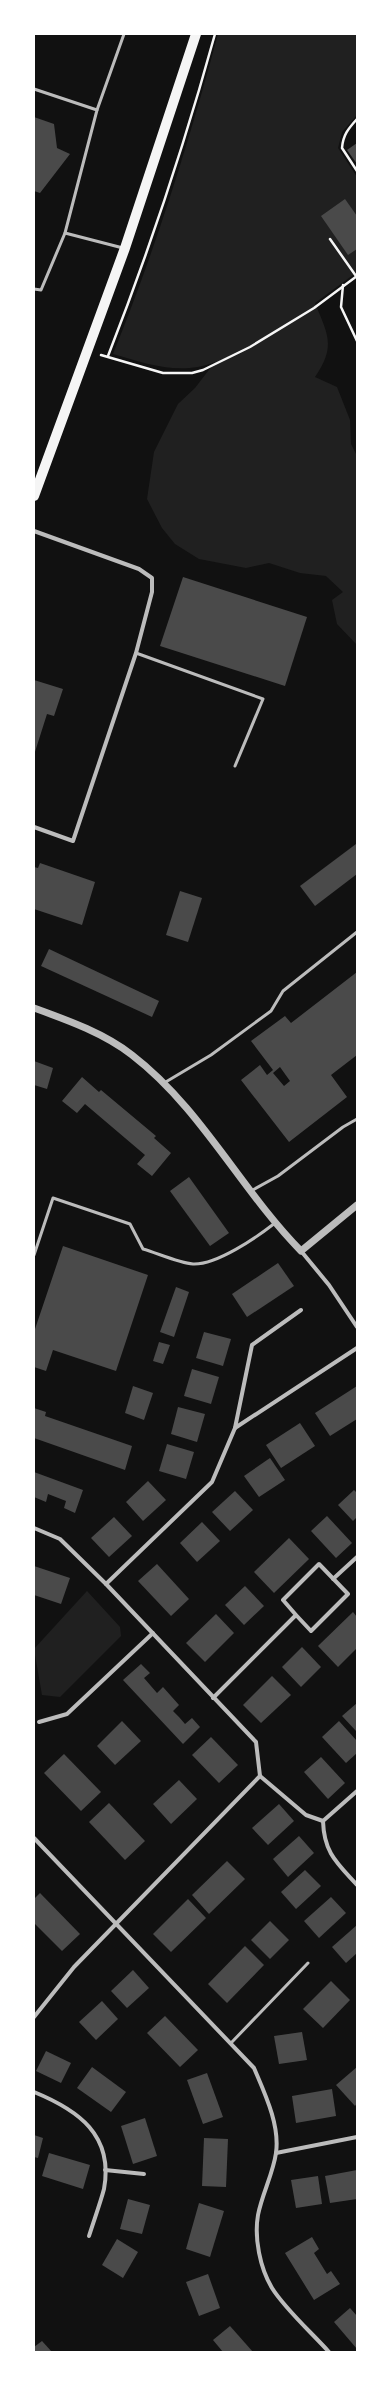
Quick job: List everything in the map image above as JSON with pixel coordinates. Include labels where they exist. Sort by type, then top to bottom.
[{"type":"main road","points":[[34,496],[125,248],[196,34]]},
{"type":"street","points":[[34,531],[139,569],[152,578],[152,592],[136,653],[73,841],[34,827]]},
{"type":"street","points":[[34,1008],[68,1020],[106,1039],[132,1055],[163,1084],[187,1110],[276,1223],[329,1285],[357,1327]]},
{"type":"street","points":[[301,1251],[357,1205]]},
{"type":"street","points":[[106,1584],[212,1482],[235,1428],[252,1345],[301,1310]]},
{"type":"street","points":[[235,1428],[357,1348]]},
{"type":"street","points":[[34,1528],[60,1539],[106,1584],[256,1742],[260,1776],[306,1815],[323,1821]]},
{"type":"street","points":[[333,1579],[357,1557]]},
{"type":"street","points":[[319,1564],[348,1594],[311,1630],[296,1616],[283,1600],[319,1564]]},
{"type":"street","points":[[213,1698],[296,1616]]},
{"type":"street","points":[[39,1722],[67,1714],[153,1634]]},
{"type":"street","points":[[34,2017],[74,1967],[260,1776]]},
{"type":"street","points":[[323,1821],[357,1792]]},
{"type":"street","points":[[323,1821],[324,1838],[331,1857],[357,1885]]},
{"type":"street","points":[[34,1838],[254,2068],[266,2097],[275,2130],[276,2153],[258,2214],[257,2230],[260,2258],[272,2288],[329,2352]]},
{"type":"street","points":[[34,2092],[73,2112],[89,2124],[100,2140],[105,2170],[104,2188],[89,2236]]},
{"type":"street","points":[[276,2153],[357,2137]]},
{"type":"street","points":[[105,2170],[144,2174]]},
{"type":"lane","points":[[34,289],[41,290],[65,233],[97,110],[124,34]]},
{"type":"lane","points":[[34,89],[97,110]]},
{"type":"lane","points":[[65,233],[125,248]]},
{"type":"lane","points":[[136,653],[263,699],[235,766]]},
{"type":"lane","points":[[163,1084],[211,1055],[271,1011],[283,991],[357,932]]},
{"type":"lane","points":[[252,1191],[278,1176],[343,1127],[357,1119]]},
{"type":"lane","points":[[34,1255],[53,1198],[130,1224],[143,1249],[194,1264],[225,1256],[254,1239],[276,1223]]},
{"type":"lane","points":[[231,2043],[308,1963]]},
{"type":"path","points":[[108,356],[136,286],[185,140],[215,34]]},
{"type":"path","points":[[357,119],[348,128],[343,137],[342,148],[357,171]]},
{"type":"path","points":[[86,354],[108,356],[163,373],[192,373],[203,370],[263,339],[314,308],[356,276],[330,239]]},
{"type":"path","points":[[343,285],[341,307],[357,341]]},
{"type":"shaded area","points":[[218,34],[357,34],[357,115],[342,132],[338,148],[357,177],[357,272],[315,303],[326,332],[328,348],[322,366],[315,377],[337,387],[350,420],[351,444],[357,456],[357,645],[337,624],[332,600],[343,592],[326,576],[300,573],[269,563],[246,568],[199,559],[175,544],[162,528],[147,499],[154,452],[178,404],[195,388],[215,362],[189,368],[176,368],[151,365],[113,354],[157,236],[183,156]]},
{"type":"shaded area","points":[[87,1591],[120,1627],[121,1636],[60,1697],[42,1695],[34,1649]]},
{"type":"building","points":[[34,117],[54,124],[57,148],[70,154],[40,193],[34,191]]},
{"type":"building","points":[[357,143],[357,164],[347,150]]},
{"type":"building","points":[[345,199],[357,216],[357,249],[348,255],[321,216]]},
{"type":"building","points":[[183,577],[307,617],[285,686],[160,646]]},
{"type":"building","points":[[34,680],[63,689],[54,716],[47,714],[34,755]]},
{"type":"building","points":[[356,844],[357,874],[315,906],[300,886]]},
{"type":"building","points":[[40,863],[95,882],[82,925],[34,909],[34,867],[38,868]]},
{"type":"building","points":[[180,891],[202,898],[188,942],[166,935]]},
{"type":"building","points":[[49,949],[159,1001],[152,1017],[41,966]]},
{"type":"building","points":[[357,972],[357,1055],[331,1075],[347,1097],[289,1142],[241,1080],[260,1065],[267,1075],[273,1070],[251,1041],[285,1016],[291,1023]],"holes":[[[280,1067],[290,1081],[284,1086],[273,1073]]]},
{"type":"building","points":[[34,1061],[53,1068],[47,1089],[34,1085]]},
{"type":"building","points":[[82,1077],[99,1092],[101,1090],[156,1136],[154,1138],[171,1153],[152,1176],[137,1164],[145,1155],[85,1104],[77,1113],[62,1101]]},
{"type":"building","points":[[189,1177],[229,1233],[210,1246],[170,1191]]},
{"type":"building","points":[[63,1246],[148,1275],[116,1371],[53,1350],[46,1371],[34,1367],[34,1332]]},
{"type":"building","points":[[278,1263],[294,1286],[247,1317],[232,1294]]},
{"type":"building","points":[[176,1287],[189,1292],[174,1337],[160,1332]]},
{"type":"building","points":[[204,1332],[231,1339],[223,1366],[196,1358]]},
{"type":"building","points":[[159,1342],[170,1345],[163,1364],[153,1361]]},
{"type":"building","points":[[192,1369],[219,1377],[211,1404],[184,1396]]},
{"type":"building","points":[[133,1386],[153,1393],[144,1420],[125,1413]]},
{"type":"building","points":[[357,1386],[357,1419],[330,1436],[315,1413]]},
{"type":"building","points":[[178,1407],[205,1414],[197,1442],[171,1434]]},
{"type":"building","points":[[34,1408],[46,1412],[45,1416],[132,1446],[125,1470],[34,1438]]},
{"type":"building","points":[[300,1423],[315,1446],[281,1468],[266,1445]]},
{"type":"building","points":[[167,1444],[194,1452],[186,1479],[159,1471]]},
{"type":"building","points":[[270,1458],[285,1480],[259,1497],[244,1476]]},
{"type":"building","points":[[34,1472],[83,1490],[75,1513],[64,1508],[66,1501],[48,1494],[46,1502],[34,1497]]},
{"type":"building","points":[[148,1481],[166,1500],[143,1521],[126,1502]]},
{"type":"building","points":[[354,1490],[357,1493],[357,1517],[353,1521],[338,1505]]},
{"type":"building","points":[[235,1491],[253,1510],[230,1531],[212,1512]]},
{"type":"building","points":[[327,1516],[352,1543],[336,1558],[311,1531]]},
{"type":"building","points":[[114,1517],[132,1536],[109,1557],[91,1538]]},
{"type":"building","points":[[202,1522],[220,1541],[197,1562],[180,1543]]},
{"type":"building","points":[[289,1538],[309,1559],[274,1593],[254,1572]]},
{"type":"building","points":[[157,1564],[189,1599],[171,1616],[138,1581]]},
{"type":"building","points":[[34,1566],[70,1578],[61,1604],[34,1595]]},
{"type":"building","points":[[245,1586],[264,1606],[244,1625],[225,1605]]},
{"type":"building","points":[[353,1612],[357,1617],[357,1648],[338,1667],[318,1646]]},
{"type":"building","points":[[216,1614],[234,1633],[205,1662],[186,1643]]},
{"type":"building","points":[[302,1647],[321,1667],[301,1687],[282,1667]]},
{"type":"building","points":[[141,1664],[150,1673],[144,1678],[157,1693],[163,1687],[179,1705],[173,1711],[185,1724],[192,1718],[200,1727],[183,1744],[123,1680]]},
{"type":"building","points":[[272,1676],[291,1695],[261,1723],[243,1705]]},
{"type":"building","points":[[357,1703],[357,1732],[342,1716]]},
{"type":"building","points":[[122,1721],[141,1741],[115,1765],[97,1746]]},
{"type":"building","points":[[339,1721],[357,1741],[357,1753],[346,1763],[322,1737]]},
{"type":"building","points":[[211,1737],[238,1765],[219,1783],[192,1755]]},
{"type":"building","points":[[64,1754],[101,1792],[81,1811],[44,1773]]},
{"type":"building","points":[[321,1757],[345,1783],[328,1799],[304,1772]]},
{"type":"building","points":[[179,1780],[197,1799],[171,1824],[153,1804]]},
{"type":"building","points":[[109,1803],[145,1841],[125,1860],[89,1822]]},
{"type":"building","points":[[279,1804],[294,1821],[268,1845],[252,1828]]},
{"type":"building","points":[[299,1836],[314,1853],[288,1877],[273,1859]]},
{"type":"building","points":[[227,1861],[245,1879],[209,1914],[192,1895]]},
{"type":"building","points":[[305,1870],[321,1886],[296,1909],[281,1892]]},
{"type":"building","points":[[40,1893],[80,1934],[62,1951],[34,1923],[34,1899]]},
{"type":"building","points":[[331,1897],[346,1913],[319,1938],[304,1921]]},
{"type":"building","points":[[188,1899],[206,1918],[171,1952],[153,1934]]},
{"type":"building","points":[[270,1921],[289,1940],[270,1959],[251,1940]]},
{"type":"building","points":[[357,1925],[357,1953],[346,1963],[332,1947]]},
{"type":"building","points":[[245,1946],[264,1965],[227,2003],[208,1984]]},
{"type":"building","points":[[133,1970],[149,1988],[127,2008],[111,1991]]},
{"type":"building","points":[[331,1981],[350,2000],[323,2028],[303,2009]]},
{"type":"building","points":[[102,2001],[118,2019],[96,2040],[79,2022]]},
{"type":"building","points":[[165,2016],[198,2050],[180,2067],[147,2033]]},
{"type":"building","points":[[302,2032],[307,2060],[279,2064],[274,2036]]},
{"type":"building","points":[[46,2051],[71,2063],[61,2083],[36,2071]]},
{"type":"building","points":[[92,2067],[126,2092],[111,2112],[77,2088]]},
{"type":"building","points":[[357,2067],[357,2103],[355,2106],[336,2085]]},
{"type":"building","points":[[207,2073],[223,2117],[203,2124],[187,2080]]},
{"type":"building","points":[[332,2089],[336,2116],[296,2123],[292,2096]]},
{"type":"building","points":[[145,2118],[157,2156],[133,2164],[121,2126]]},
{"type":"building","points":[[34,2135],[43,2138],[38,2158],[34,2157]]},
{"type":"building","points":[[204,2138],[228,2139],[226,2187],[202,2186]]},
{"type":"building","points":[[49,2153],[90,2165],[83,2189],[42,2176]]},
{"type":"building","points":[[357,2170],[357,2199],[330,2203],[325,2176]]},
{"type":"building","points":[[318,2176],[322,2204],[296,2208],[291,2180]]},
{"type":"building","points":[[128,2199],[150,2205],[142,2234],[120,2229]]},
{"type":"building","points":[[199,2203],[224,2211],[210,2257],[186,2249]]},
{"type":"building","points":[[312,2237],[319,2249],[314,2253],[327,2274],[331,2271],[340,2284],[314,2300],[285,2253]]},
{"type":"building","points":[[117,2239],[138,2252],[123,2278],[102,2265]]},
{"type":"building","points":[[208,2274],[220,2308],[199,2316],[186,2282]]},
{"type":"building","points":[[350,2308],[357,2316],[357,2349],[334,2322]]},
{"type":"building","points":[[230,2326],[253,2352],[223,2352],[213,2340]]},
{"type":"building","points":[[42,2341],[52,2352],[34,2352],[34,2347]]}]
